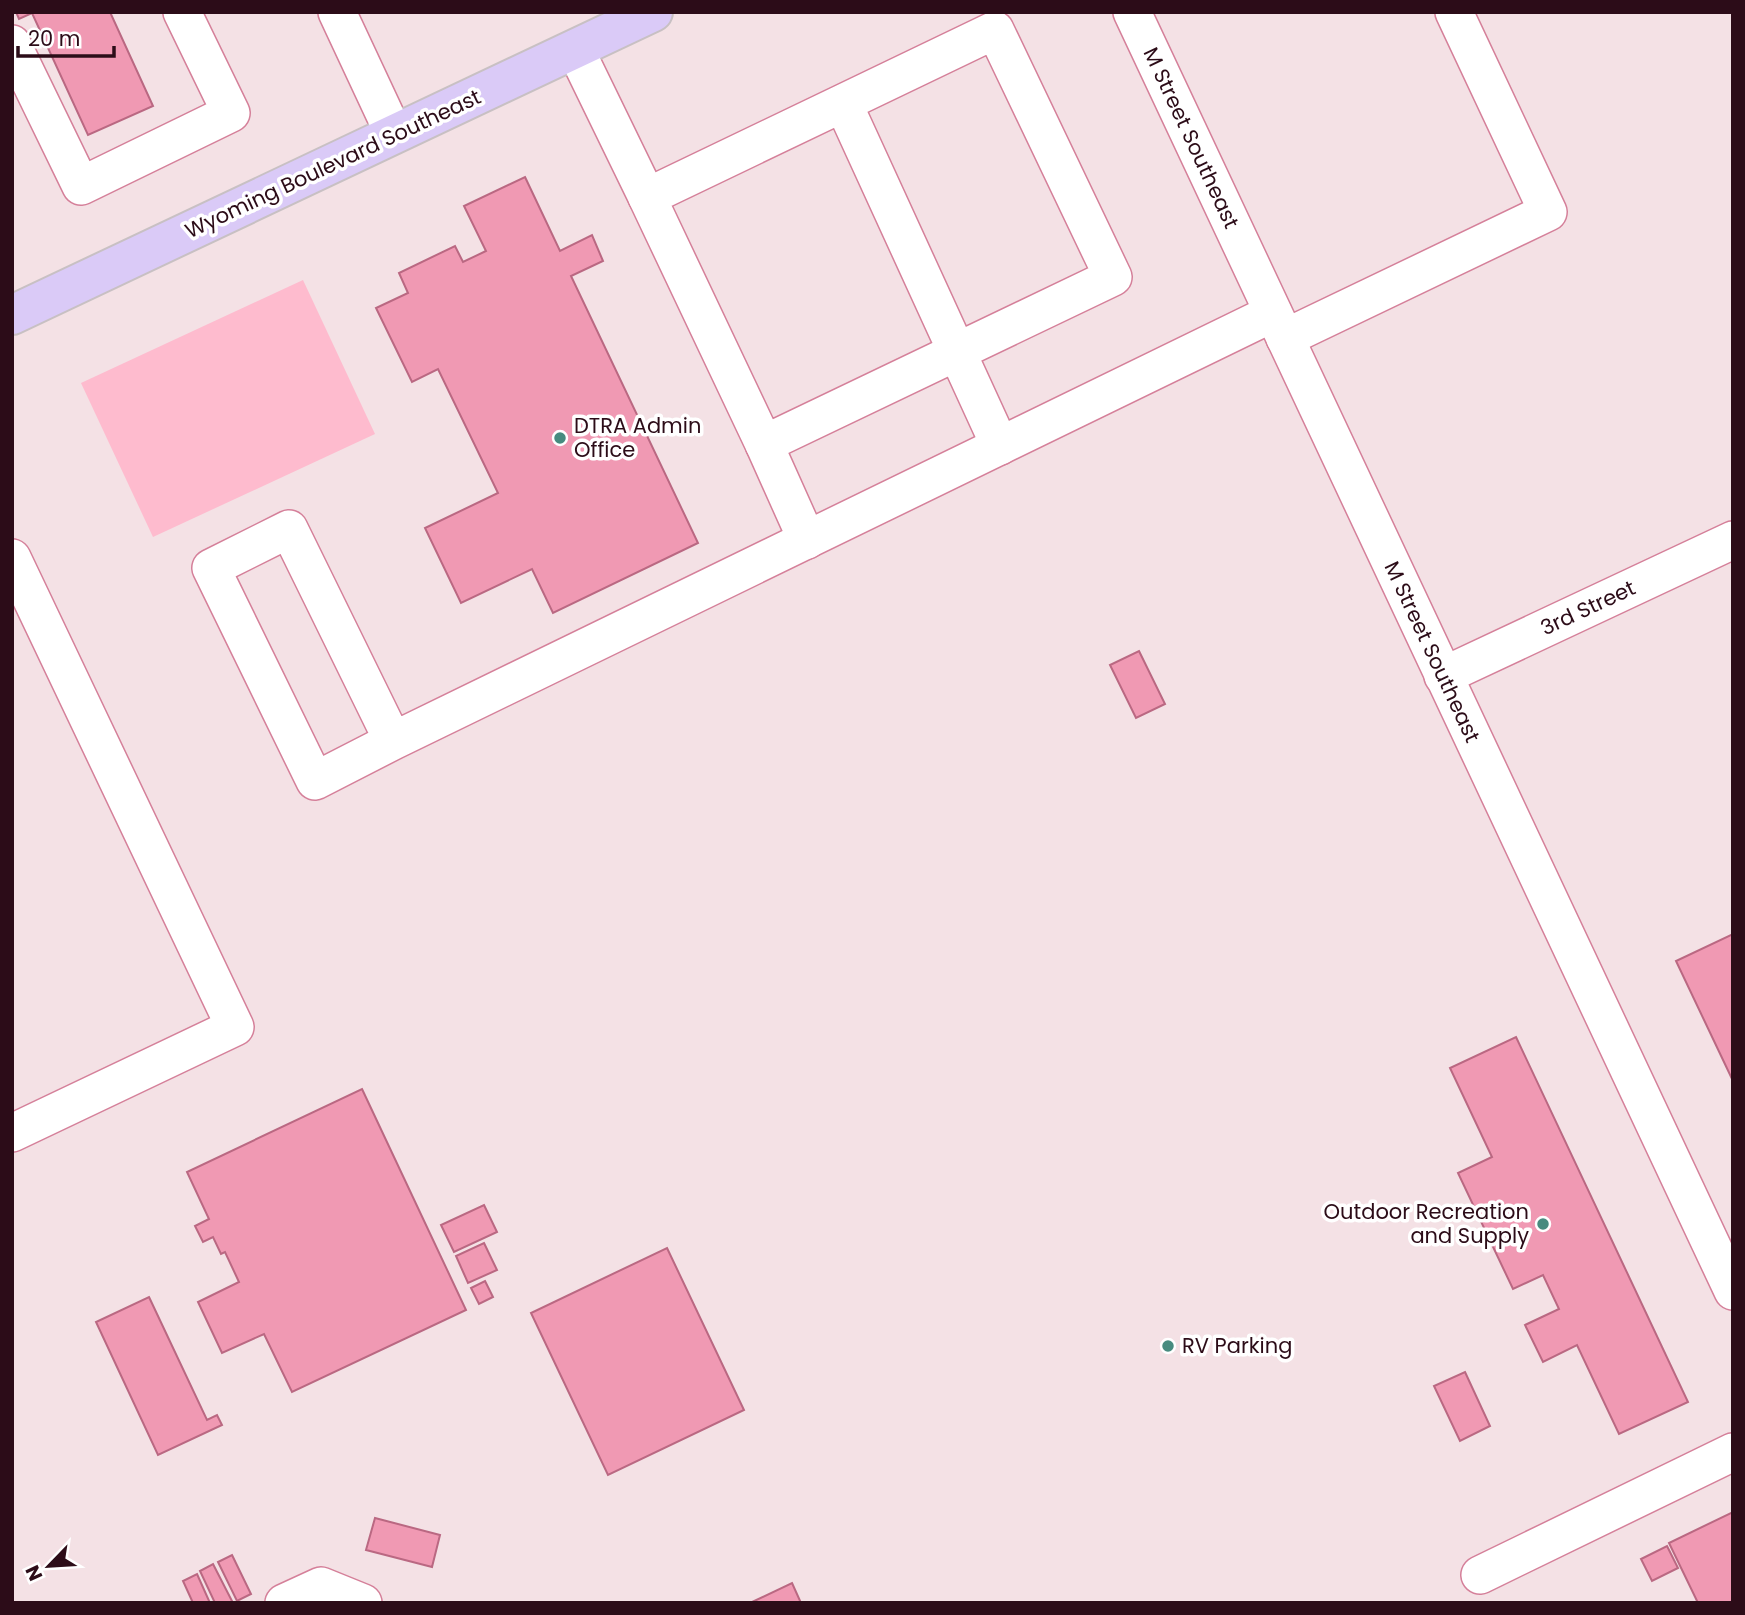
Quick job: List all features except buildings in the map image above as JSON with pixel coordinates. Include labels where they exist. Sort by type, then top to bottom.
[{"type":"main road","name":"Wyoming Boulevard Southeast","points":[[12,315],[653,12]]},
{"type":"street","points":[[12,44],[81,186],[231,113],[182,12]]},
{"type":"street","points":[[337,12],[394,134]]},
{"type":"street","name":"M Street Southeast","points":[[1132,12],[1733,1291]]},
{"type":"street","points":[[393,741],[289,529],[211,568],[315,781],[1000,446],[1548,212],[1454,12]]},
{"type":"street","points":[[647,197],[995,30],[1113,277],[764,444]]},
{"type":"street","points":[[575,49],[764,444],[807,540]]},
{"type":"street","points":[[843,103],[1000,446]]},
{"type":"street","name":"3rd Street","points":[[1443,676],[1733,540]]},
{"type":"street","points":[[12,558],[235,1027],[12,1133]]},
{"type":"street","points":[[1480,1575],[1733,1452]]},
{"type":"street","points":[[284,1603],[321,1586],[363,1603]]},
{"type":"shaded area","points":[[303,280],[375,434],[153,537],[81,383]]},
{"type":"place","name":"DTRA Admin Office","points":[[560,438]]},
{"type":"place","name":"Outdoor Recreation and Supply","points":[[1543,1224]]},
{"type":"place","name":"RV Parking","points":[[1168,1346]]}]
